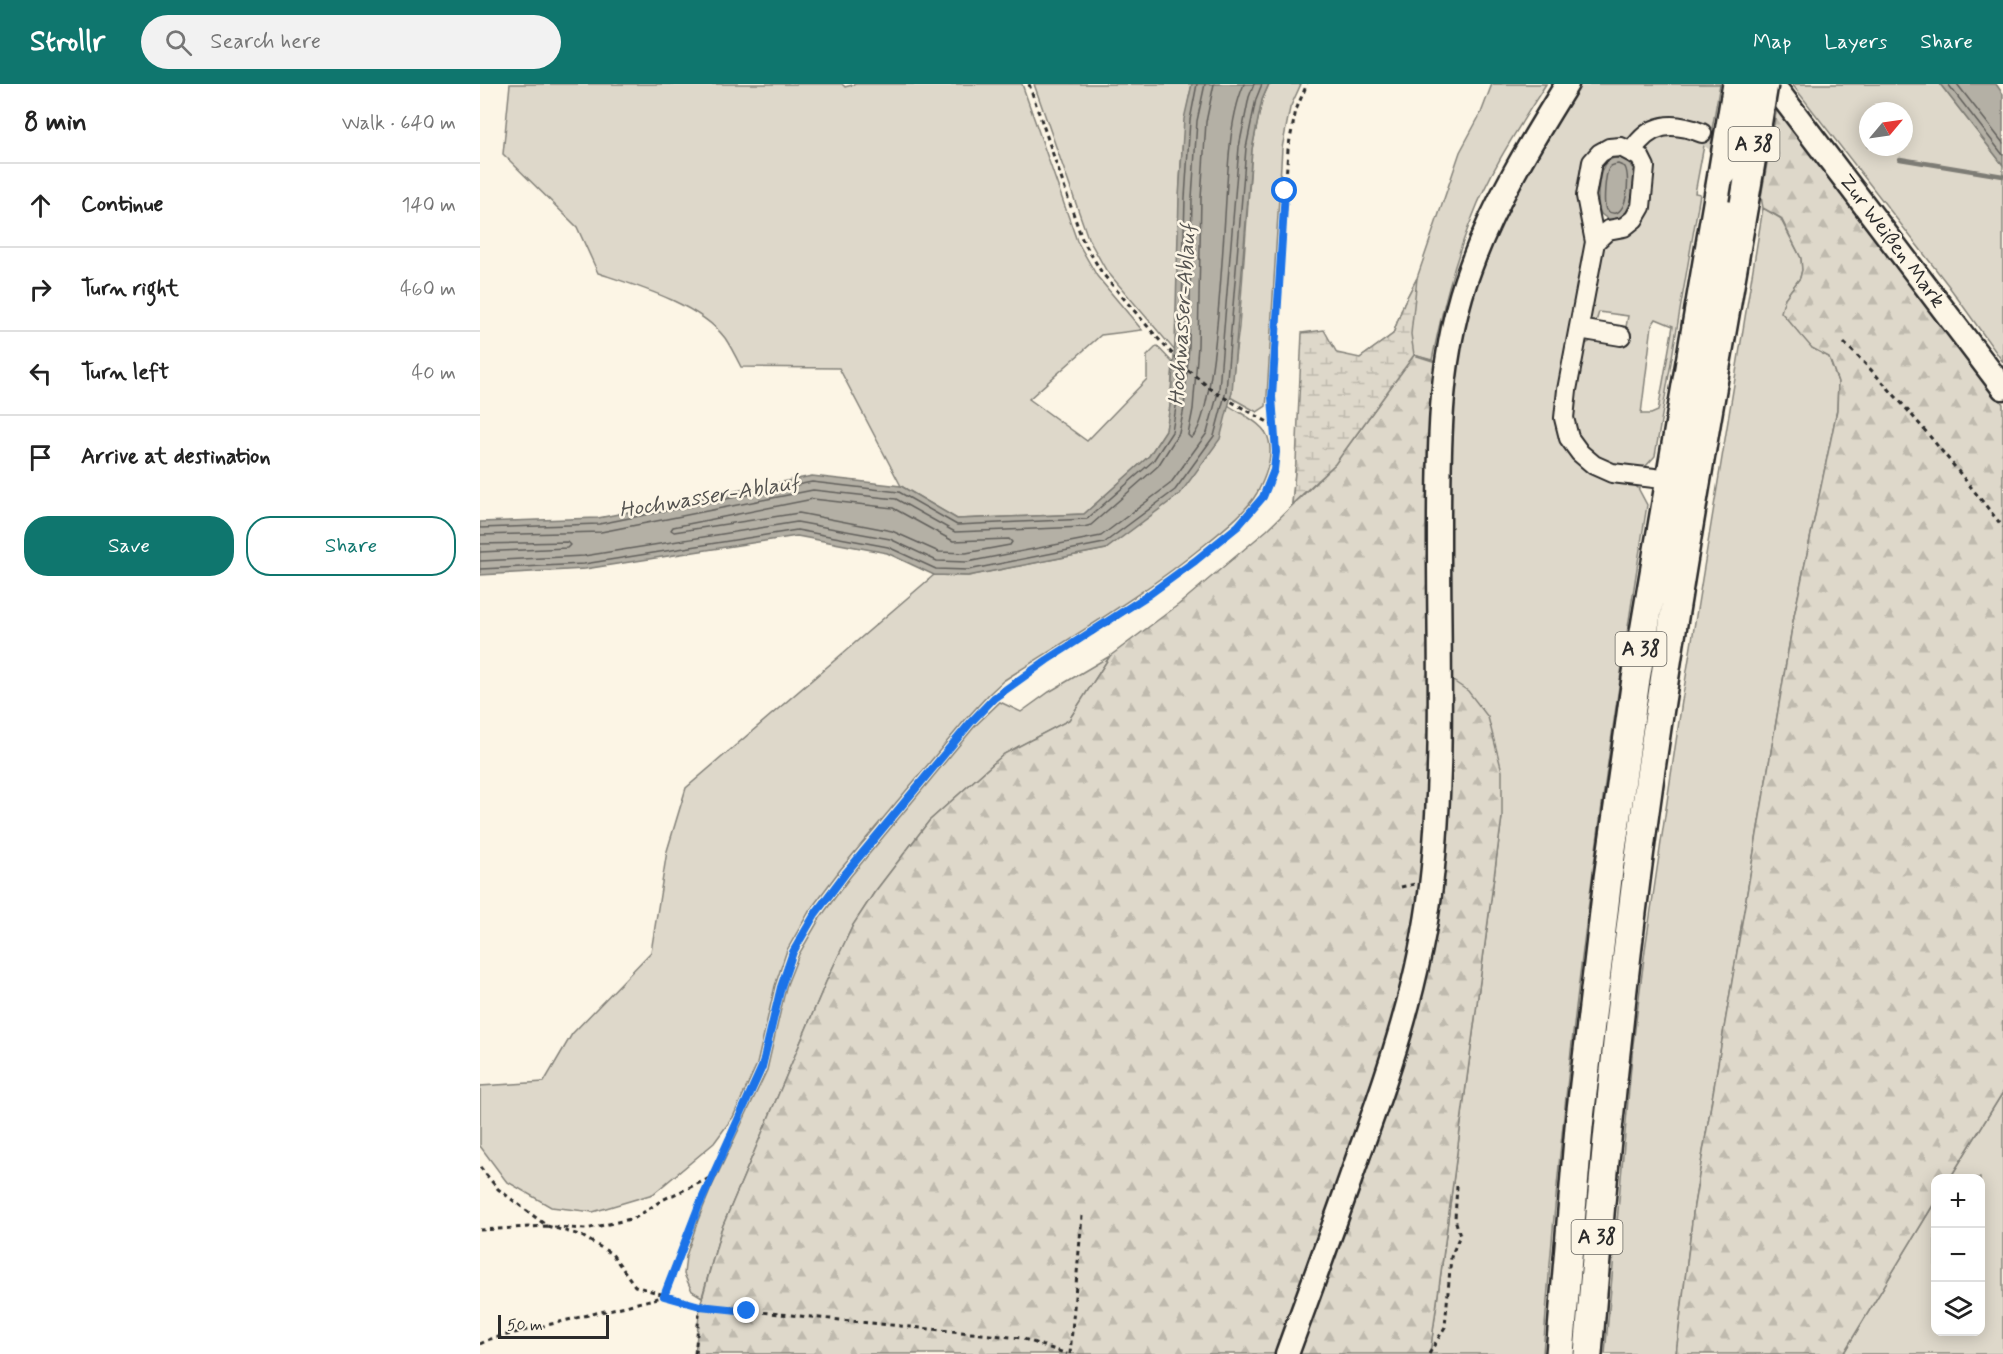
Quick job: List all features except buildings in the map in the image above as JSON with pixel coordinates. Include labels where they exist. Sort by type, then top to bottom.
[{"type":"highway","name":"A 38","points":[[1560,1354],[1579,1127],[1606,890],[1636,679],[1737,84]]},
{"type":"highway","name":"A 38","points":[[1588,1354],[1608,1120],[1635,889],[1663,683],[1744,204],[1772,89]]},
{"type":"main road","points":[[1287,1354],[1391,1066],[1424,936],[1431,886],[1439,771],[1438,470],[1442,403],[1453,330],[1470,267],[1489,225],[1524,153],[1567,84]]},
{"type":"main road","name":"Zur Weißen Mark","points":[[1772,89],[2003,388]]},
{"type":"lane","points":[[1632,151],[1639,140],[1652,129],[1670,125],[1688,127],[1702,133]]},
{"type":"lane","points":[[1595,242],[1608,230],[1624,227],[1634,219],[1641,207],[1645,167],[1640,157],[1621,147],[1609,148],[1600,153],[1592,162],[1586,196],[1595,242],[1564,418],[1569,438],[1580,453],[1594,465],[1612,473],[1671,480]]},
{"type":"lane","points":[[1579,329],[1621,336]]},
{"type":"path","points":[[1029,84],[1082,240],[1102,273],[1189,371],[1216,393],[1273,425]]},
{"type":"path","points":[[664,1296],[698,1208],[762,1067],[781,987],[793,952],[827,898],[971,722],[994,698],[1047,660],[1147,596],[1195,561],[1238,526],[1263,497],[1274,470],[1276,452],[1272,397],[1288,149],[1296,110],[1307,84]]},
{"type":"path","points":[[1844,343],[1872,369],[1918,422],[2003,527]]},
{"type":"path","points":[[480,1167],[498,1189],[547,1226],[580,1235],[612,1254],[635,1286],[664,1296],[700,1306],[1021,1338],[1068,1354],[1082,1216]]},
{"type":"path","points":[[480,1230],[547,1226],[586,1228],[635,1218],[662,1200],[712,1178]]},
{"type":"path","points":[[1429,1354],[1445,1327],[1451,1257],[1460,1235],[1455,1219],[1457,1186]]},
{"type":"path","points":[[480,1344],[490,1339],[664,1296]]},
{"type":"path","points":[[695,1354],[700,1306]]},
{"type":"green space","points":[[510,84],[842,84],[845,87],[856,84],[1022,84],[1077,241],[1097,276],[1142,330],[1101,335],[1029,399],[1087,441],[1147,379],[1147,356],[1157,346],[1173,363],[1166,430],[1149,456],[1084,514],[957,519],[901,486],[839,368],[741,367],[725,338],[700,315],[666,298],[598,273],[577,227],[503,154]]},
{"type":"green space","points":[[1034,84],[1192,84],[1182,151],[1175,351],[1106,270],[1088,238]]},
{"type":"green space","points":[[1269,84],[1301,84],[1290,108],[1282,148],[1267,396],[1266,406],[1257,412],[1230,397],[1239,327],[1252,149],[1262,100]]},
{"type":"green space","points":[[1492,84],[1546,84],[1506,149],[1479,200],[1454,270],[1432,360],[1414,355],[1292,504],[1296,462],[1360,358],[1393,334],[1404,303],[1417,278],[1460,152],[1481,113]]},
{"type":"green space","points":[[1581,84],[1720,84],[1711,135],[1691,123],[1652,125],[1623,141],[1600,146],[1558,428],[1638,488],[1647,505],[1600,822],[1573,1034],[1551,1247],[1543,1354],[1430,1354],[1502,817],[1447,677],[1450,405],[1461,332],[1494,228],[1570,98]]},
{"type":"green space","points":[[1792,84],[1940,84],[2003,165],[2003,362],[1948,285]]},
{"type":"green space","points":[[1777,107],[1922,292],[2003,404],[2003,1092],[1952,1174],[1931,1174],[1931,1209],[1843,1354],[1676,1354],[1694,1205],[1794,616],[1837,410],[1838,382],[1829,357],[1812,348],[1781,312],[1785,298],[1800,278],[1801,258],[1781,218],[1763,208],[1761,197]]},
{"type":"green space","points":[[1669,131],[1705,140],[1695,193],[1700,194],[1655,456],[1646,466],[1627,470],[1596,460],[1575,435],[1571,417],[1582,346],[1596,338],[1623,343],[1628,316],[1599,312],[1595,325],[1587,318],[1600,251],[1611,240],[1634,229],[1643,148],[1649,139]],"holes":[[[1656,319],[1673,326],[1658,411],[1641,414],[1652,325]]]},
{"type":"green space","points":[[1763,208],[1780,218],[1801,258],[1800,278],[1785,298],[1812,348],[1829,357],[1838,382],[1837,410],[1794,616],[1694,1205],[1676,1354],[1605,1354],[1633,1045],[1645,950],[1682,701]]},
{"type":"green space","points":[[1417,278],[1411,334],[1414,355],[1335,464],[1292,504],[1302,333],[1324,330],[1337,353],[1360,358],[1393,334],[1404,303]]},
{"type":"green space","points":[[1414,355],[1439,363],[1429,817],[1415,937],[1383,1064],[1278,1354],[695,1354],[700,1306],[721,1230],[826,982],[853,925],[874,893],[929,821],[1004,754],[1069,720],[1110,656],[1178,605],[1267,530],[1335,464]]},
{"type":"green space","points":[[1228,405],[1263,429],[1269,441],[1268,468],[1252,500],[1228,525],[1159,580],[1003,681],[965,720],[840,870],[810,910],[787,950],[775,986],[757,1064],[733,1117],[714,1143],[653,1194],[593,1212],[551,1207],[506,1181],[480,1146],[480,1086],[544,1082],[572,1034],[651,952],[667,851],[686,788],[934,575],[968,576],[1106,549],[1219,439]]},
{"type":"green space","points":[[1110,656],[1069,720],[1004,754],[929,821],[874,893],[853,925],[826,982],[721,1230],[702,1297],[692,1291],[684,1274],[686,1256],[698,1220],[767,1070],[786,987],[799,954],[820,918],[850,877],[975,726],[1000,702],[1021,712],[1049,692]]},
{"type":"green space","points":[[1447,677],[1468,691],[1488,717],[1502,771],[1502,817],[1430,1354],[1297,1354],[1400,1067]]},
{"type":"green space","points":[[2003,1092],[2003,1354],[1843,1354],[1931,1209],[1931,1336],[1985,1336],[1985,1174],[1952,1174]]},
{"type":"water","name":"Hochwasser-Ablauf","points":[[1192,84],[1269,84],[1262,100],[1252,149],[1232,392],[1220,439],[1180,494],[1106,549],[968,576],[934,575],[887,553],[797,536],[585,569],[480,575],[480,522],[598,518],[812,476],[901,486],[957,519],[1084,514],[1149,456],[1166,430],[1175,344],[1179,197],[1184,119]]},
{"type":"water","points":[[1940,84],[1996,84],[2003,94],[2003,165]]},
{"type":"water","points":[[1614,158],[1624,159],[1631,165],[1634,181],[1630,204],[1625,213],[1619,219],[1611,220],[1601,214],[1598,191],[1604,166]]},
{"type":"waterway","points":[[1900,159],[2003,176]]},
{"type":"tunnel","points":[[1702,133],[1763,178]]},
{"type":"route","points":[[747,1311],[700,1306],[664,1296],[698,1208],[762,1067],[781,987],[793,952],[815,914],[845,874],[971,722],[994,698],[1008,686],[1107,623],[1195,561],[1238,526],[1263,497],[1274,470],[1276,452],[1272,397],[1285,191]]}]
